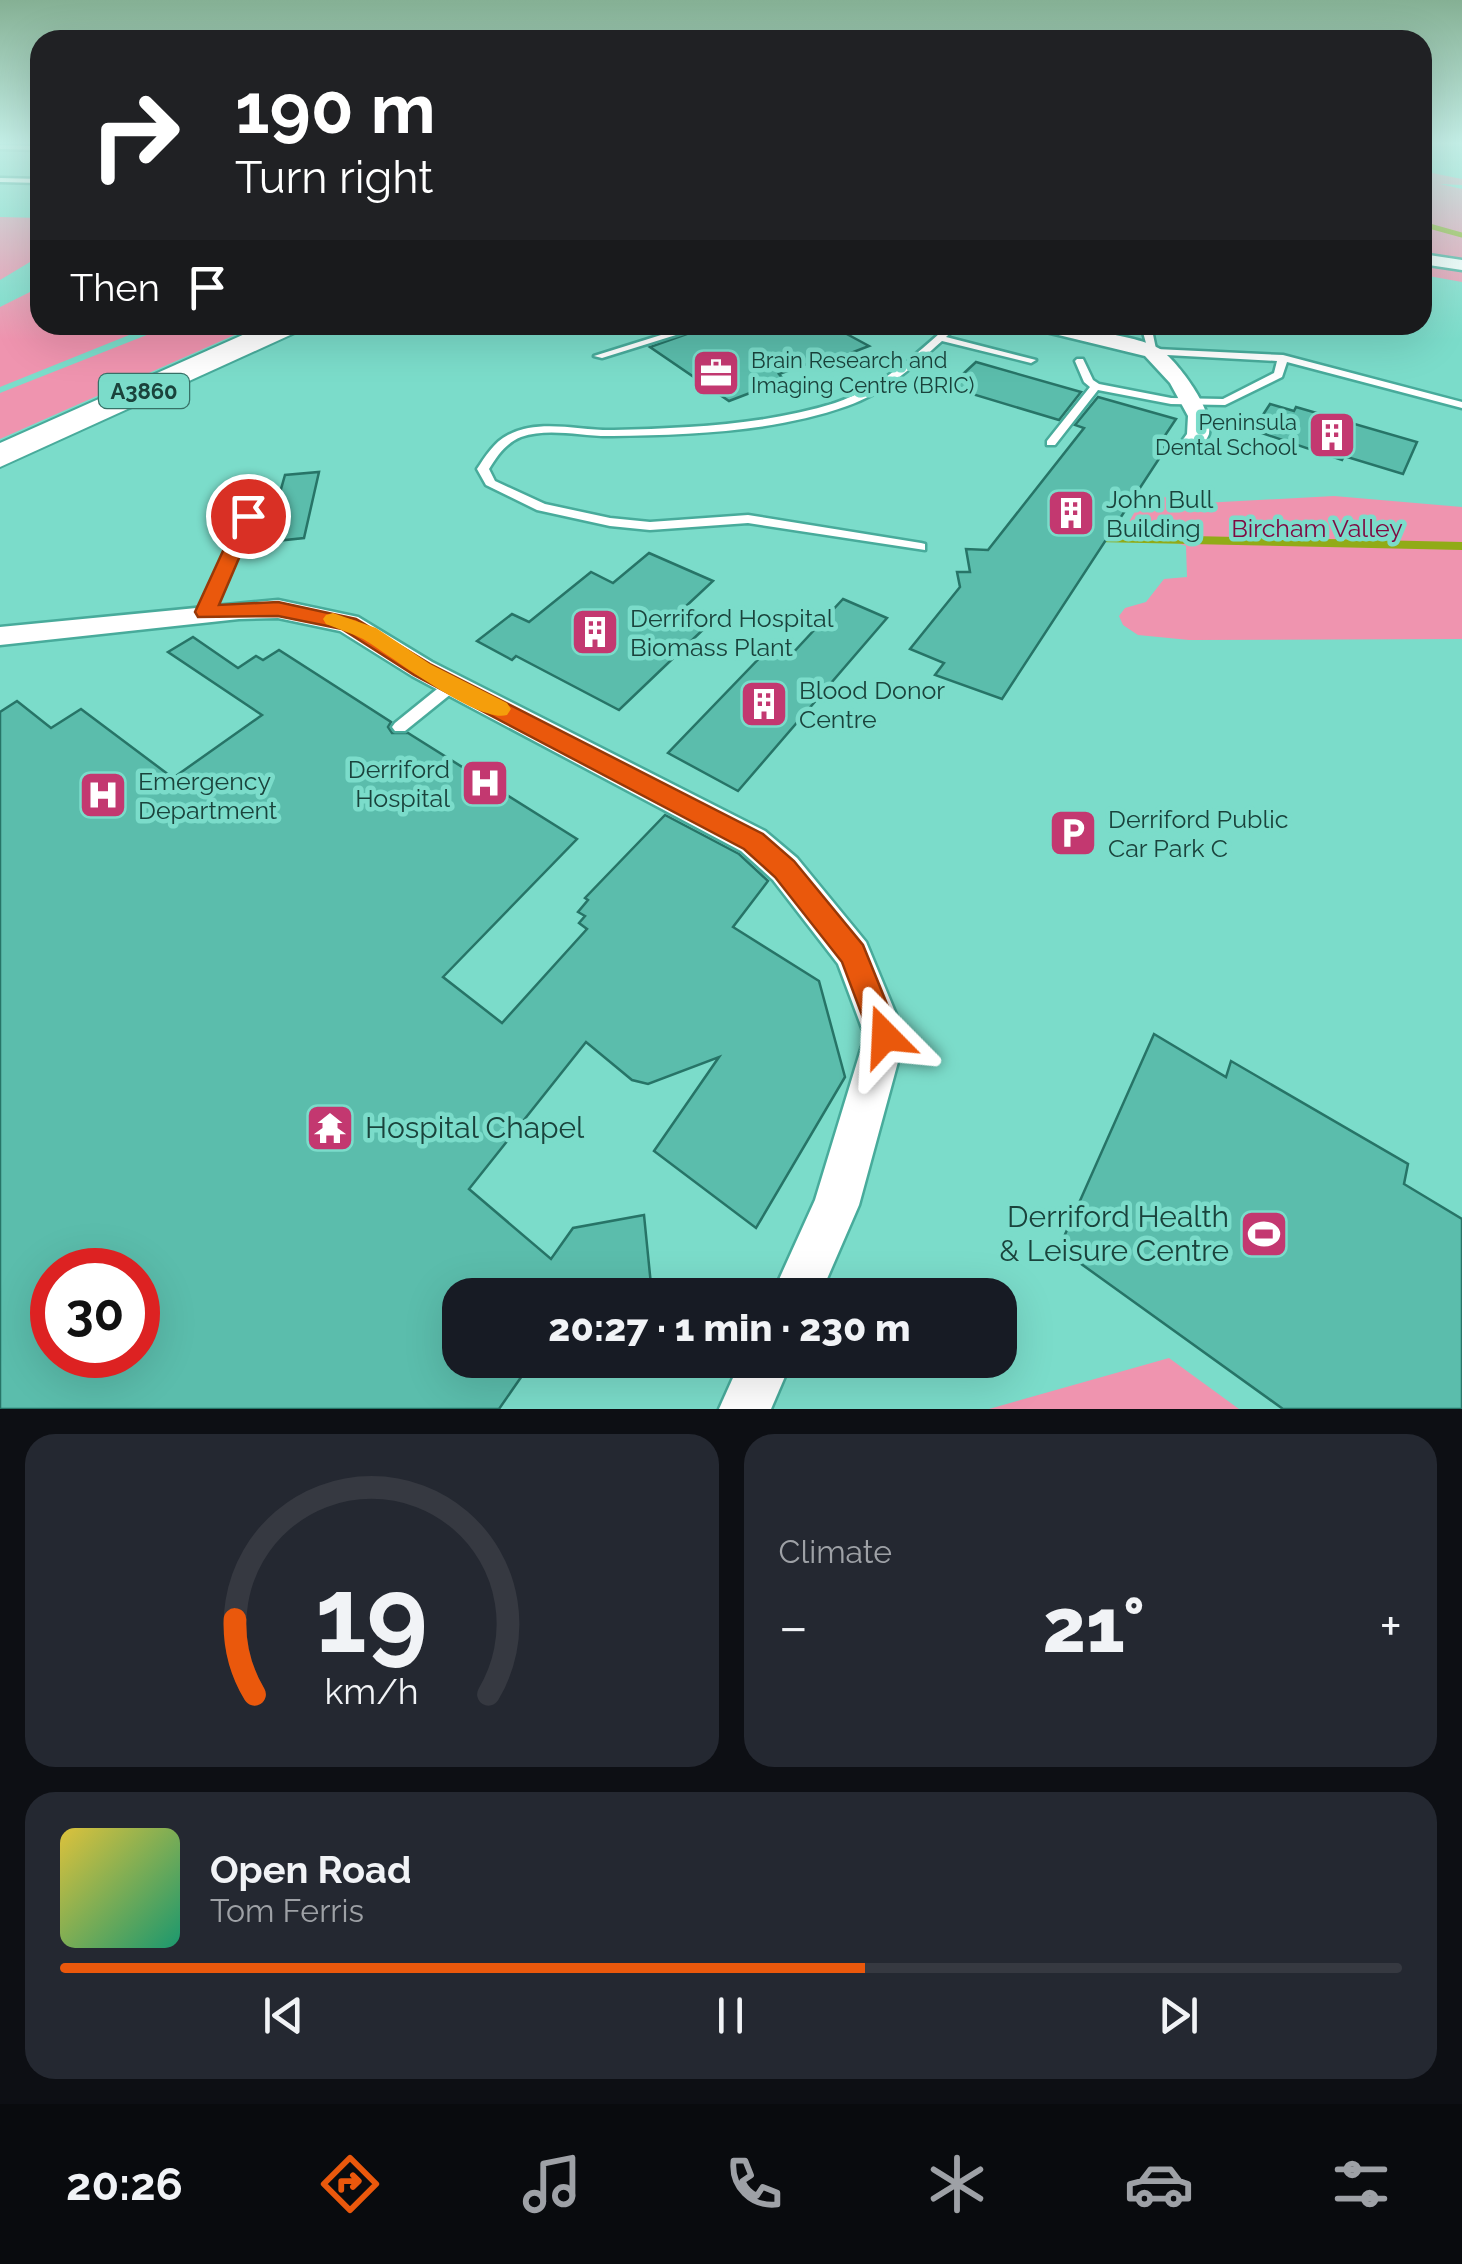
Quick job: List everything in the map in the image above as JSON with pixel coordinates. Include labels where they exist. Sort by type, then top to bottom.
[{"type":"main road","name":"A3860","points":[[0,456],[267,335]]},
{"type":"street","points":[[1432,261],[1462,265]]},
{"type":"street","points":[[1081,335],[1152,352],[1192,401],[1200,426],[1188,448]]},
{"type":"street","points":[[0,636],[205,612],[278,609],[348,624],[452,684],[754,842],[785,869],[853,954],[885,1036],[836,1204],[803,1278]]},
{"type":"street","points":[[744,1409],[758,1378]]},
{"type":"lane","points":[[600,356],[670,335]]},
{"type":"lane","points":[[921,547],[748,519],[650,526],[573,516],[541,507],[490,483],[484,469],[508,438],[524,432],[611,433],[701,426],[839,405],[876,390],[943,335]]},
{"type":"lane","points":[[1148,335],[1152,352],[1284,358],[1462,405]]},
{"type":"lane","points":[[940,338],[1031,360]]},
{"type":"lane","points":[[1080,361],[1089,382],[1096,386],[1172,401],[1225,402],[1278,375],[1284,358]]},
{"type":"lane","points":[[1051,442],[1096,386]]},
{"type":"lane","points":[[205,612],[248,516]]},
{"type":"lane","points":[[400,727],[452,684]]},
{"type":"green space","points":[[1432,208],[1462,208],[1462,282],[1432,277]]},
{"type":"green space","points":[[0,217],[30,218],[30,262],[0,280]]},
{"type":"green space","points":[[30,292],[30,335],[129,335],[0,387],[0,307]]},
{"type":"green space","points":[[147,335],[234,335],[0,439],[0,393]]},
{"type":"green space","name":"Bircham Valley","points":[[1147,491],[1185,504],[1334,496],[1462,507],[1462,639],[1189,640],[1138,635],[1123,625],[1119,616],[1125,608],[1146,602],[1164,579],[1187,577],[1186,546],[1126,527]]},
{"type":"green space","points":[[1169,1358],[1239,1409],[989,1409]]},
{"type":"building","points":[[684,335],[849,335],[869,346],[779,374],[784,380],[729,401],[650,347]]},
{"type":"building","points":[[976,362],[1081,392],[1059,420],[949,387]]},
{"type":"building","name":"John Bull Building","points":[[1098,397],[1176,419],[1158,446],[1166,448],[1002,699],[935,675],[944,663],[910,649],[960,587],[957,572],[970,572],[966,549],[988,550],[1084,428],[1075,425]]},
{"type":"building","name":"Peninsula Dental School","points":[[1270,404],[1294,411],[1296,407],[1417,442],[1403,474],[1344,456],[1342,460],[1253,430]]},
{"type":"building","points":[[319,472],[304,538],[266,542],[285,475]]},
{"type":"building","name":"Derriford Hospital Biomass Plant","points":[[649,553],[713,581],[683,609],[711,622],[619,710],[516,656],[512,660],[477,641],[512,614],[529,622],[591,572],[613,583]]},
{"type":"building","name":"Blood Donor Centre","points":[[843,599],[887,618],[738,791],[668,753],[770,647],[790,656]]},
{"type":"building","name":"Derriford Hospital","points":[[193,637],[238,668],[256,656],[263,660],[279,650],[391,722],[388,727],[392,733],[408,733],[577,839],[443,977],[502,1023],[587,929],[579,923],[585,916],[578,912],[588,900],[585,898],[665,815],[739,854],[768,881],[733,927],[819,981],[845,1077],[756,1228],[654,1151],[719,1057],[648,1084],[632,1080],[586,1042],[469,1189],[551,1259],[573,1228],[644,1215],[650,1278],[442,1278],[442,1378],[521,1378],[499,1409],[0,1409],[0,712],[17,701],[51,728],[81,709],[173,778],[262,715],[168,652]]},
{"type":"building","name":"Derriford Health & Leisure Centre","points":[[1154,1034],[1226,1077],[1231,1061],[1408,1164],[1404,1184],[1462,1219],[1462,1409],[1283,1409],[1059,1248]]},
{"type":"waterway","points":[[1432,227],[1462,235]]},
{"type":"waterway","points":[[1098,538],[1462,546]]},
{"type":"slow traffic","points":[[333,619],[368,633],[422,670],[499,709]]},
{"type":"place","name":"Brain Research and Imaging Centre (BRIC)","points":[[716,373]]},
{"type":"place","name":"Peninsula Dental School","points":[[1332,435]]},
{"type":"place","name":"John Bull Building","points":[[1071,513]]},
{"type":"place","name":"Derriford Hospital Biomass Plant","points":[[595,632]]},
{"type":"place","name":"Blood Donor Centre","points":[[764,704]]},
{"type":"place","name":"Derriford Hospital","points":[[485,783]]},
{"type":"place","name":"Emergency Department","points":[[103,795]]},
{"type":"place","name":"Derriford Public Car Park C","points":[[1073,833]]},
{"type":"place","name":"Hospital Chapel","points":[[330,1128]]},
{"type":"place","name":"Derriford Health & Leisure Centre","points":[[1264,1234]]},
{"type":"route","points":[[248,516],[205,612],[278,609],[348,624],[422,670],[754,842],[785,869],[853,954],[885,1036]]}]
